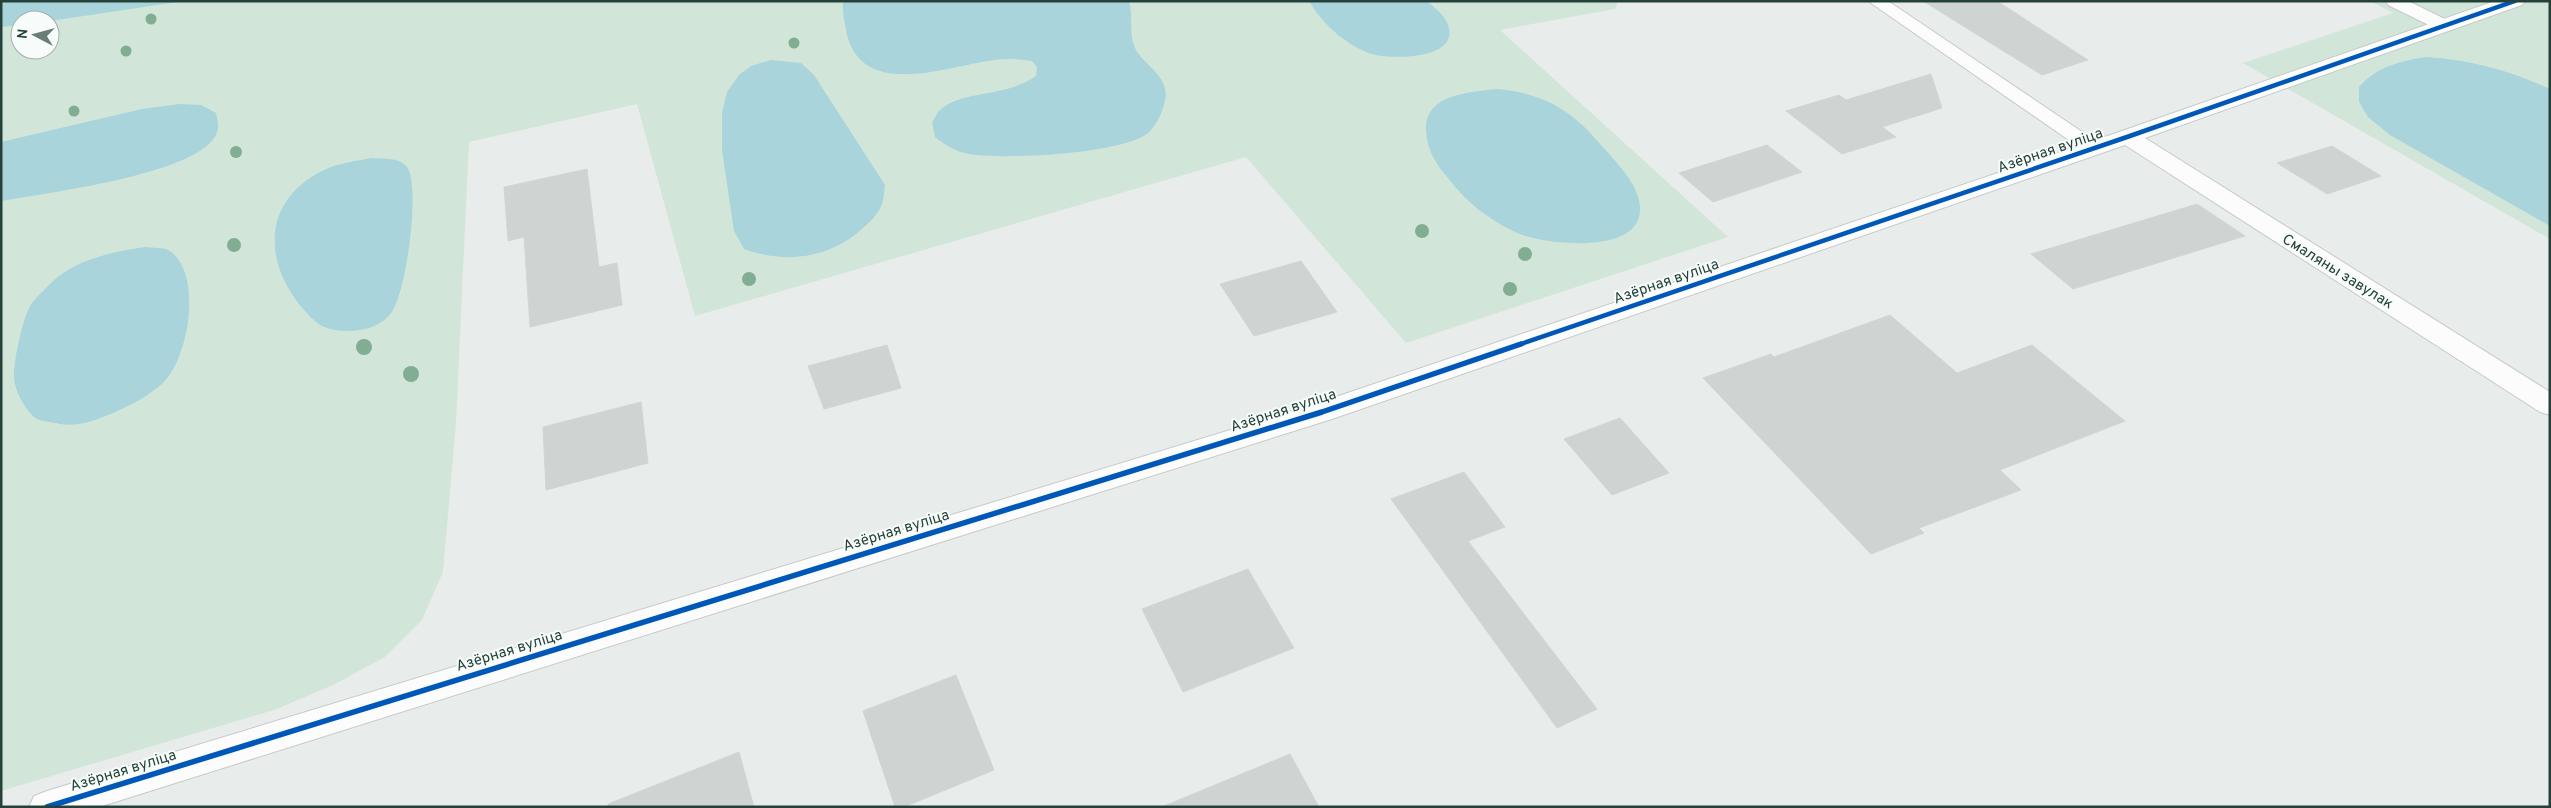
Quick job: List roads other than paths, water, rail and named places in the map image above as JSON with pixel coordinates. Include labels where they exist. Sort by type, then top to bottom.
[{"type":"street","name":"Азёрная вуліца","points":[[46,807],[1322,412],[2127,137],[2515,1]]},
{"type":"street","name":"Смаляны завулак","points":[[2127,137],[2550,405]]},
{"type":"lane","points":[[1876,1],[2093,148]]},
{"type":"lane","points":[[2394,1],[2445,26]]},
{"type":"water","points":[[1,1],[184,1],[60,20],[60,10],[10,10],[10,26],[1,27]]},
{"type":"water","points":[[843,1],[1129,1],[1133,41],[1138,53],[1157,74],[1164,86],[1166,93],[1163,109],[1157,122],[1148,133],[1134,140],[1114,146],[1034,156],[985,156],[960,152],[935,137],[932,122],[940,110],[950,103],[961,99],[1025,83],[1036,76],[1037,67],[1032,61],[1008,59],[910,74],[889,73],[871,67],[856,55],[847,35],[843,14]]},
{"type":"water","points":[[1309,1],[1427,1],[1446,20],[1449,28],[1449,38],[1443,46],[1422,55],[1396,57],[1376,55],[1356,47],[1329,27]]},
{"type":"water","points":[[2426,57],[2474,63],[2520,76],[2550,89],[2550,226],[2390,135],[2368,117],[2359,102],[2359,87],[2373,74],[2389,66]]},
{"type":"water","points":[[771,60],[801,63],[814,75],[885,185],[881,207],[866,226],[836,246],[806,256],[775,256],[759,254],[744,249],[734,231],[722,150],[722,113],[727,92],[739,75],[751,66]]},
{"type":"water","points":[[1498,89],[1514,91],[1543,99],[1567,113],[1590,132],[1631,182],[1639,199],[1640,208],[1636,223],[1625,234],[1608,240],[1588,243],[1567,243],[1528,237],[1505,227],[1487,216],[1462,195],[1433,156],[1427,138],[1427,119],[1432,109],[1451,97]]},
{"type":"water","points":[[179,104],[201,105],[216,113],[218,126],[216,135],[200,151],[177,162],[148,172],[82,187],[1,201],[1,142],[142,109]]},
{"type":"water","points":[[372,158],[391,159],[404,164],[411,178],[413,195],[412,217],[402,285],[397,302],[391,313],[383,321],[368,328],[357,330],[332,330],[316,322],[299,304],[286,284],[278,263],[275,242],[277,221],[286,202],[301,184],[324,170]]},
{"type":"water","points":[[145,247],[161,248],[170,251],[180,262],[186,278],[189,296],[189,316],[180,355],[172,371],[163,383],[144,397],[123,409],[97,419],[85,423],[66,425],[35,418],[21,400],[14,378],[19,343],[26,314],[31,305],[51,283],[83,262],[107,254]]}]
